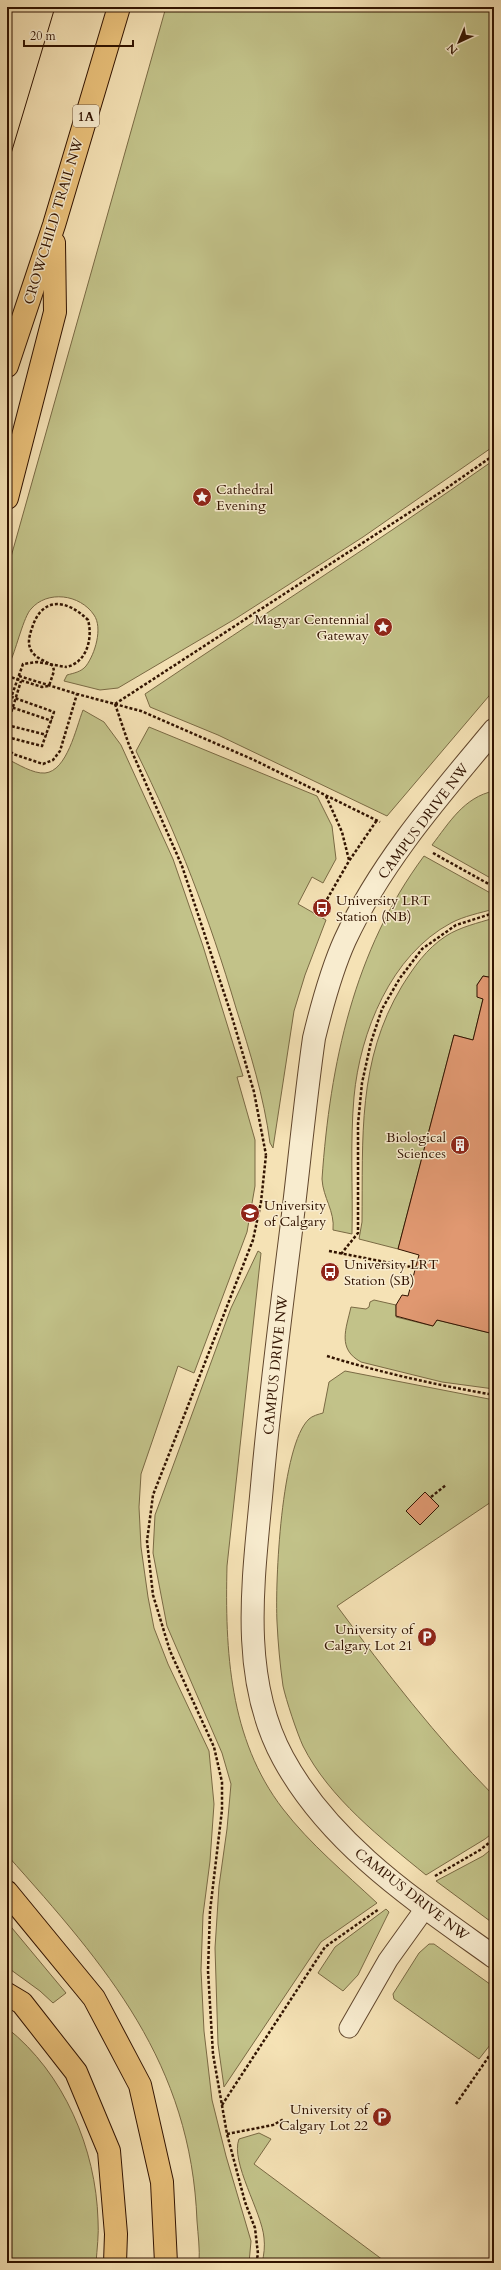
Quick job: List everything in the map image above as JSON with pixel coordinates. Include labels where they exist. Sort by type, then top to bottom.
[{"type":"highway","name":"CROWCHILD TRAIL NW","points":[[7,366],[54,225],[119,7]]},
{"type":"highway","points":[[7,498],[55,312],[54,225]]},
{"type":"highway","points":[[7,1892],[94,1998],[140,2085],[162,2182],[166,2263]]},
{"type":"highway","points":[[7,1994],[22,2003],[76,2072],[109,2151],[116,2234],[115,2263]]},
{"type":"street","name":"CAMPUS DRIVE NW","points":[[494,730],[389,862],[345,940],[325,994],[314,1038],[273,1367],[252,1602],[258,1684],[266,1721],[283,1757],[297,1780],[332,1826],[357,1851],[426,1907],[494,1957]]},
{"type":"lane","points":[[349,2028],[388,1960],[426,1907]]},
{"type":"path","points":[[115,704],[444,490],[494,455]]},
{"type":"path","points":[[7,676],[21,681],[42,688],[49,686],[54,671],[53,666],[40,659],[32,652],[29,646],[29,638],[35,616],[42,609],[50,605],[59,604],[76,610],[88,620],[90,624],[90,638],[84,656],[72,666],[66,667],[37,662],[23,664],[19,676],[12,696],[8,707],[52,721]]},
{"type":"path","points":[[19,676],[77,694],[141,711],[247,757],[384,824]]},
{"type":"path","points":[[21,681],[7,726],[47,735]]},
{"type":"path","points":[[7,748],[13,754],[43,764],[53,760],[60,751],[77,694]]},
{"type":"path","points":[[7,737],[42,746],[54,712],[12,696]]},
{"type":"path","points":[[115,704],[128,745],[182,866],[232,1017],[249,1077],[266,1155],[261,1202],[253,1240],[153,1495],[147,1541],[153,1595],[170,1651],[214,1747],[222,1782],[222,1810],[210,1911],[208,1971],[213,2054],[227,2134],[245,2202],[255,2228],[258,2254],[256,2263]]},
{"type":"path","points":[[326,795],[342,832],[349,861]]},
{"type":"path","points":[[322,908],[349,861],[377,820]]},
{"type":"path","points":[[429,851],[494,887]]},
{"type":"path","points":[[341,1254],[358,1233],[358,1124],[362,1083],[371,1042],[382,1009],[400,978],[422,949],[456,925],[494,913]]},
{"type":"path","points":[[266,1155],[269,1160]]},
{"type":"path","points":[[329,1251],[416,1268]]},
{"type":"path","points":[[327,1356],[362,1367],[441,1385],[494,1394]]},
{"type":"path","points":[[431,1497],[446,1485]]},
{"type":"path","points":[[431,1879],[480,1850],[494,1839]]},
{"type":"path","points":[[221,2106],[325,1947],[382,1906]]},
{"type":"path","points":[[456,2104],[494,2049]]},
{"type":"path","points":[[227,2134],[273,2126],[284,2119]]},
{"type":"green space","points":[[166,7],[494,7],[494,446],[363,537],[235,619],[118,688],[100,690],[64,681],[67,675],[80,671],[86,666],[95,648],[98,634],[97,620],[94,615],[88,608],[72,599],[54,597],[38,603],[31,609],[26,618],[11,660],[7,658],[7,571]]},
{"type":"green space","points":[[494,460],[494,690],[387,816],[218,735],[150,707],[145,694],[364,549]]},
{"type":"green space","points":[[83,710],[104,722],[121,745],[173,859],[203,946],[243,1076],[237,1077],[255,1140],[255,1186],[247,1232],[194,1373],[178,1366],[141,1474],[139,1507],[141,1547],[154,1628],[168,1664],[209,1751],[214,1804],[210,1861],[203,1915],[201,1970],[204,2031],[212,2100],[226,2156],[251,2241],[249,2263],[199,2263],[191,2165],[179,2113],[161,2065],[137,2021],[109,1978],[44,1896],[7,1855],[7,759],[40,773],[53,770],[59,765],[70,748]]},
{"type":"green space","points":[[149,727],[317,796],[332,826],[336,859],[323,883],[312,877],[298,904],[326,920],[305,975],[294,1011],[273,1148],[270,1143],[264,1109],[251,1058],[226,974],[204,909],[166,814],[136,751]]},
{"type":"green space","points":[[494,791],[494,880],[432,845],[451,820],[466,805],[483,794]]},
{"type":"green space","points":[[424,856],[494,895],[494,909],[451,923],[430,937],[411,955],[396,975],[382,998],[363,1047],[357,1072],[353,1114],[352,1234],[333,1230],[331,1211],[324,1192],[322,1179],[331,1093],[339,1051],[363,969],[380,930],[400,892]]},
{"type":"green space","points":[[494,918],[494,978],[483,976],[477,985],[483,999],[473,1040],[454,1035],[398,1249],[359,1239],[362,1222],[362,1160],[366,1101],[370,1071],[377,1043],[387,1014],[411,972],[432,947],[446,936],[457,930]]},
{"type":"green space","points":[[258,1251],[261,1253],[227,1566],[227,1630],[234,1693],[241,1724],[251,1753],[265,1782],[283,1809],[316,1846],[377,1903],[321,1942],[224,2087],[218,2044],[215,1948],[219,1886],[227,1829],[231,1784],[222,1753],[167,1626],[153,1553],[155,1515],[231,1308]]},
{"type":"green space","points":[[374,1300],[396,1305],[396,1317],[433,1326],[437,1320],[494,1334],[494,1389],[442,1382],[361,1362],[353,1357],[346,1345],[345,1338],[351,1307],[366,1309],[369,1307],[370,1302]]},
{"type":"green space","points":[[345,1371],[494,1400],[494,1500],[337,1606],[412,1704],[452,1751],[494,1796],[494,1832],[426,1875],[375,1832],[327,1783],[303,1746],[283,1686],[277,1622],[277,1577],[286,1484],[292,1456],[300,1434],[309,1419],[323,1413],[329,1382]]},
{"type":"green space","points":[[494,1847],[494,1924],[436,1881],[483,1856]]},
{"type":"green space","points":[[386,1909],[389,1912],[358,1975],[343,1991],[318,1973],[335,1947]]},
{"type":"green space","points":[[7,1922],[66,1993],[53,2003],[40,1991],[7,1967]]},
{"type":"green space","points":[[429,1944],[434,1944],[494,1987],[494,2040],[479,2059],[394,1999],[393,1994],[419,1953]]},
{"type":"green space","points":[[7,2028],[27,2046],[45,2067],[73,2114],[83,2140],[91,2166],[96,2193],[98,2242],[96,2263],[7,2263]]},
{"type":"green space","points":[[259,2133],[271,2139],[254,2164],[387,2263],[262,2263],[264,2254],[264,2238],[262,2227],[242,2174],[237,2149],[239,2139]]},
{"type":"building","name":"Biological Sciences","points":[[483,976],[494,978],[494,1334],[437,1320],[433,1326],[396,1316],[396,1305],[402,1295],[408,1296],[419,1255],[398,1249],[454,1035],[473,1040],[483,999],[477,997],[477,985]]},
{"type":"building","points":[[425,1492],[439,1506],[420,1525],[406,1511]]},
{"type":"tram line","points":[[7,167],[55,7]]},
{"type":"place","name":"Cathedral Evening","points":[[202,497]]},
{"type":"place","name":"Magyar Centennial Gateway","points":[[383,627]]},
{"type":"place","name":"University LRT Station (NB)","points":[[322,908]]},
{"type":"place","name":"Biological Sciences","points":[[460,1145]]},
{"type":"place","name":"University of Calgary","points":[[250,1213]]},
{"type":"place","name":"University LRT Station (SB)","points":[[330,1272]]},
{"type":"place","name":"University of Calgary Lot 21","points":[[427,1637]]},
{"type":"place","name":"University of Calgary Lot 22","points":[[382,2117]]}]
